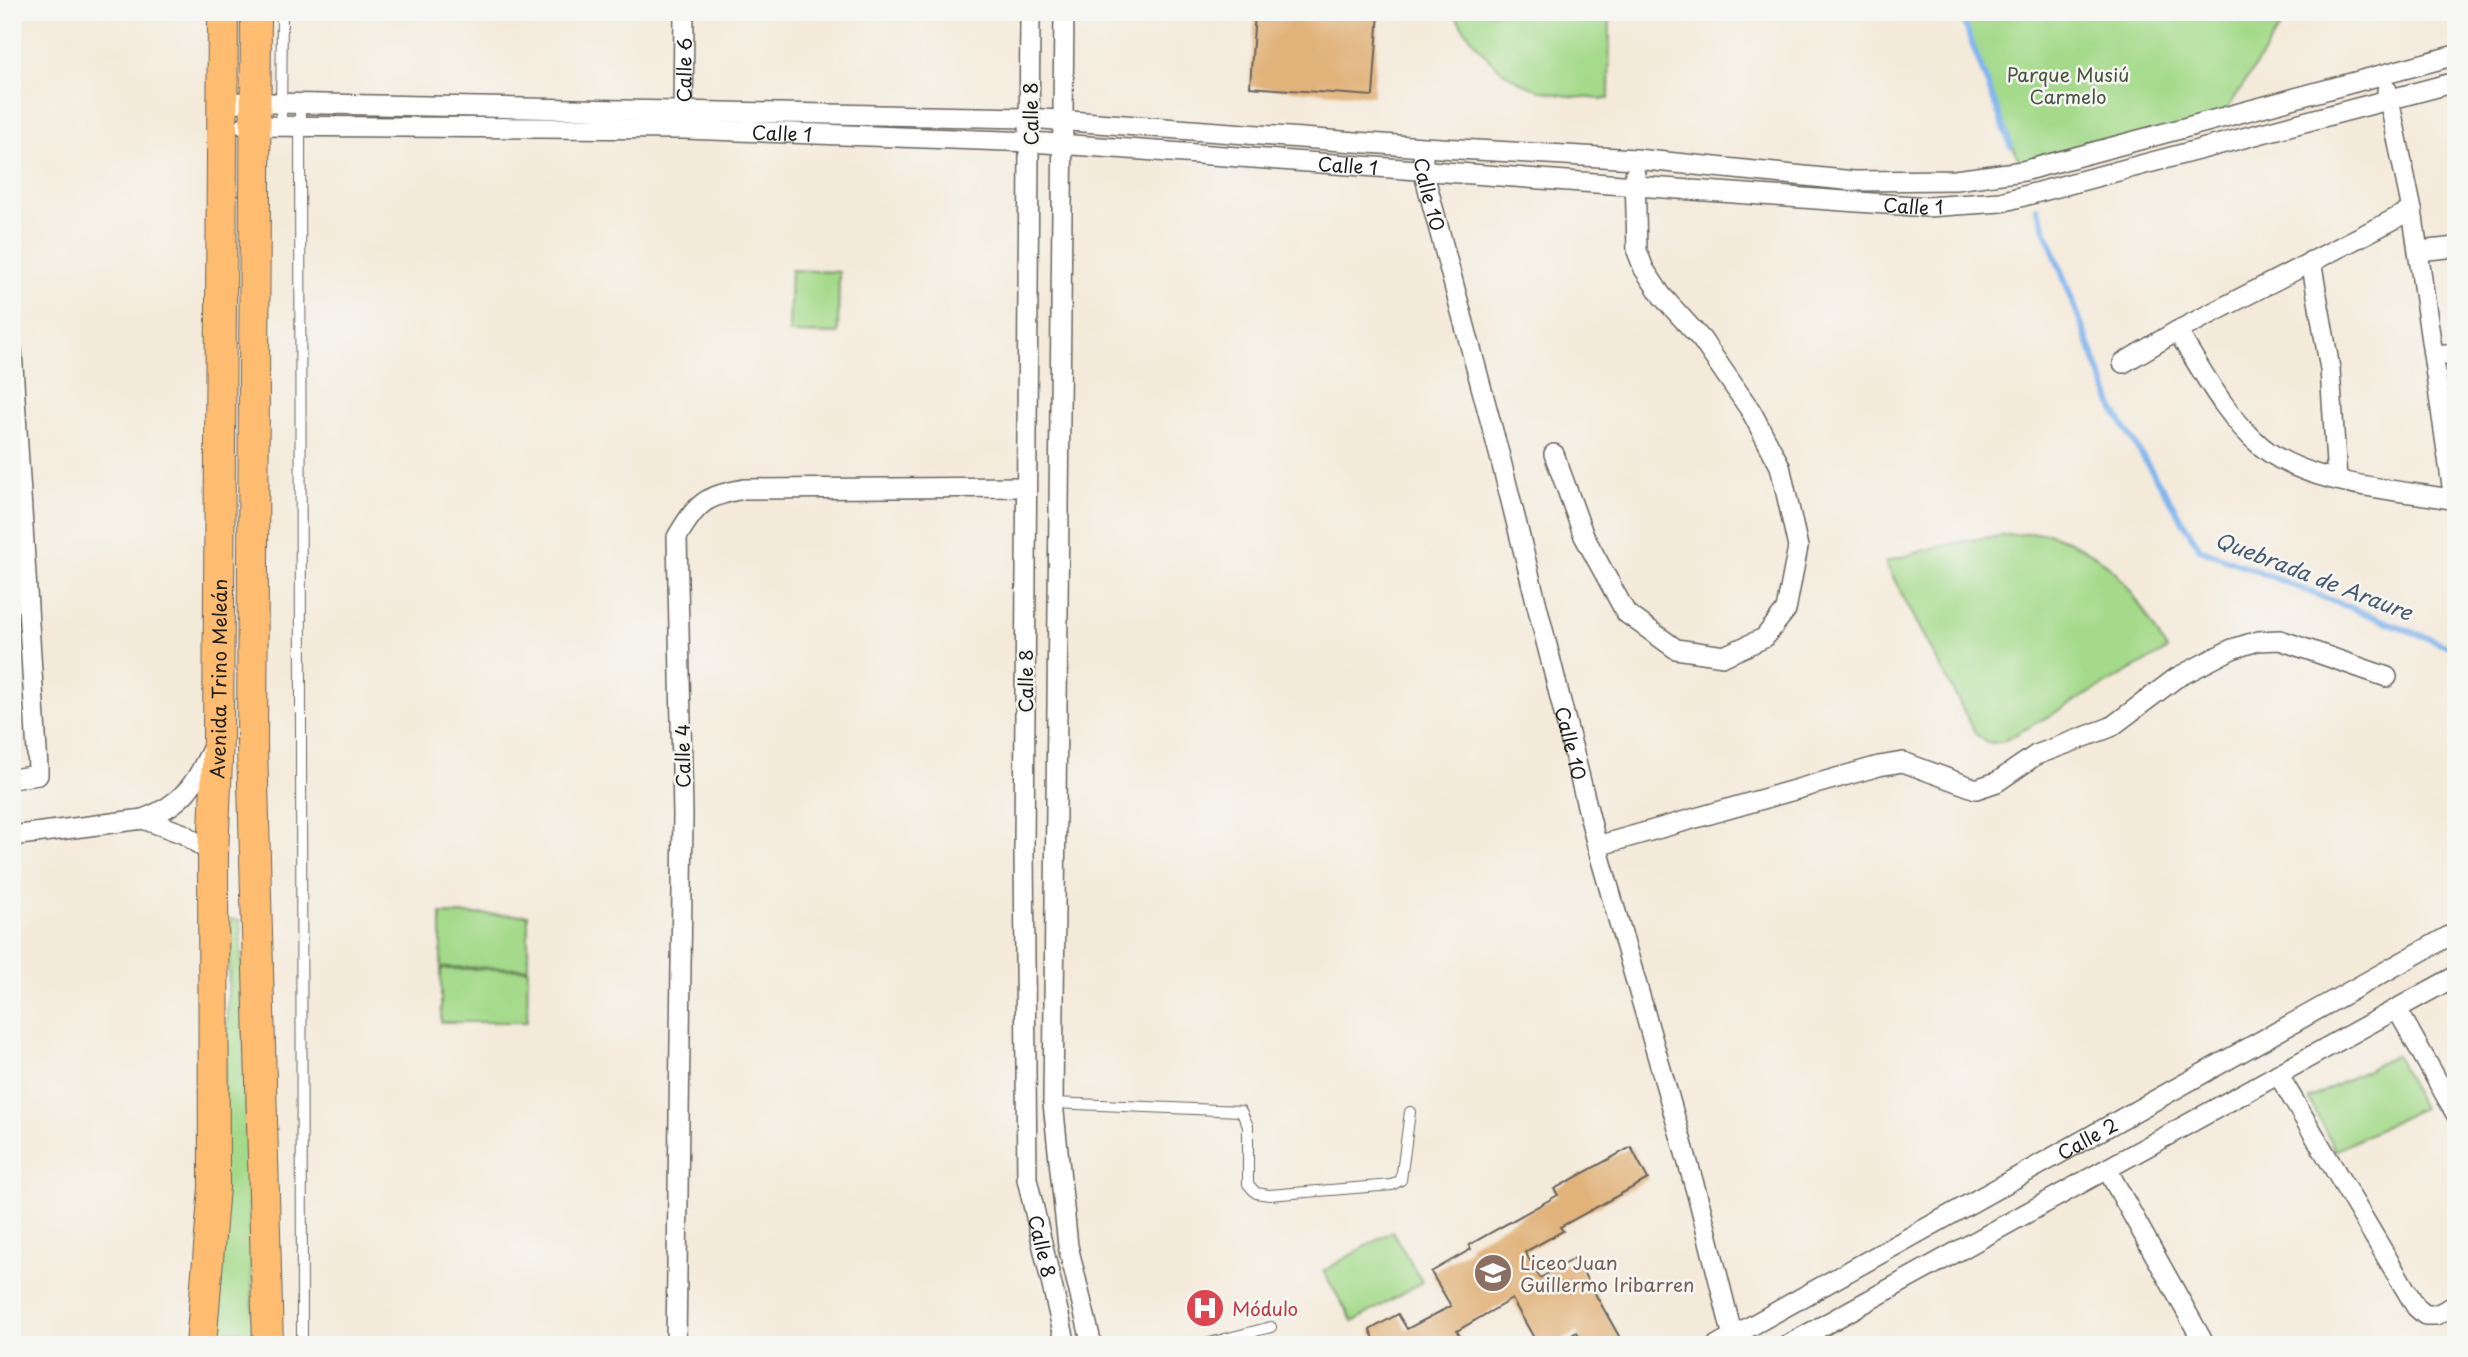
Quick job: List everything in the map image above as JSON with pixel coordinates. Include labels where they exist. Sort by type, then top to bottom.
[{"type":"main road","name":"Avenida Trino Meleán","points":[[201,1345],[214,1187],[213,854],[218,738],[223,12]]},
{"type":"main road","name":"Avenida Trino Meleán","points":[[256,12],[279,115],[252,745],[268,1345]]},
{"type":"street","name":"Calle 6","points":[[683,120],[684,12]]},
{"type":"street","name":"Calle 8","points":[[1030,12],[1026,487],[1027,1180],[1066,1345]]},
{"type":"street","name":"Calle 8","points":[[1064,12],[1053,1103],[1068,1246],[1092,1345]]},
{"type":"street","name":"Calle 1","points":[[223,114],[683,120],[1029,118],[1423,147],[1636,159],[1854,181],[1955,180],[2023,172],[2456,55]]},
{"type":"street","points":[[2177,331],[2222,401],[2262,447],[2308,473],[2455,500],[2419,251],[2383,75]]},
{"type":"street","name":"Calle 1","points":[[683,120],[1634,184],[1927,207],[2001,202],[2456,82]]},
{"type":"street","name":"Calle 10","points":[[1423,147],[1423,170],[1500,457],[1597,846],[1700,1205],[1728,1342]]},
{"type":"street","points":[[1555,454],[1584,536],[1626,613],[1676,649],[1724,656],[1763,638],[1786,610],[1798,547],[1780,466],[1744,401],[1702,340],[1662,296],[1644,270],[1637,251],[1634,184],[1636,159]]},
{"type":"street","points":[[2123,363],[2177,331],[2412,210]]},
{"type":"street","points":[[2419,251],[2456,247]]},
{"type":"street","points":[[2311,261],[2330,369],[2337,479]]},
{"type":"street","points":[[12,350],[20,641],[38,775],[12,779]]},
{"type":"street","points":[[2434,356],[2456,354]]},
{"type":"street","name":"Calle 4","points":[[676,1345],[683,814],[677,537],[692,512],[713,495],[744,489],[1026,487]]},
{"type":"street","points":[[1597,846],[1879,766],[1903,762],[1976,789],[1997,782],[2036,755],[2111,727],[2176,678],[2232,649],[2258,641],[2280,640],[2387,677]]},
{"type":"street","points":[[12,836],[143,819],[181,801],[199,776],[218,738]]},
{"type":"street","points":[[143,819],[184,834],[213,854]]},
{"type":"street","name":"Calle 2","points":[[1728,1342],[2456,932]]},
{"type":"street","name":"Calle 2","points":[[1788,1345],[2456,976]]},
{"type":"street","points":[[2397,1009],[2456,1114]]},
{"type":"street","points":[[2278,1074],[2416,1307],[2425,1315],[2436,1315],[2456,1305]]},
{"type":"street","points":[[2107,1169],[2205,1345]]},
{"type":"lane","points":[[282,12],[279,115],[302,1345]]},
{"type":"lane","points":[[1053,1103],[1241,1111],[1248,1126],[1248,1184],[1256,1193],[1269,1195],[1392,1185],[1401,1180],[1410,1112]]},
{"type":"lane","points":[[1202,1345],[1271,1327]]},
{"type":"green space","points":[[1455,12],[1610,12],[1609,99],[1567,96],[1516,80],[1486,56],[1462,26]]},
{"type":"green space","name":"Parque Musiú Carmelo","points":[[1960,12],[2290,12],[2221,119],[2023,171]]},
{"type":"green space","points":[[791,270],[839,272],[838,334],[789,333]]},
{"type":"green space","points":[[2048,533],[2072,543],[2107,565],[2132,593],[2167,650],[2002,742],[1987,743],[1976,734],[1885,562],[1965,541],[2005,535]]},
{"type":"green space","points":[[441,914],[528,915],[528,968],[441,967]]},
{"type":"green space","points":[[231,919],[240,920],[254,1340],[235,1330],[214,1335]]},
{"type":"green space","points":[[441,969],[528,969],[527,1022],[441,1022]]},
{"type":"green space","points":[[2396,1055],[2422,1108],[2335,1151],[2309,1099]]},
{"type":"green space","points":[[1392,1231],[1422,1282],[1353,1322],[1323,1271]]},
{"type":"building","points":[[1255,12],[1379,12],[1373,96],[1250,87]]},
{"type":"building","points":[[1631,1147],[1648,1179],[1560,1227],[1563,1231],[1525,1252],[1540,1278],[1575,1258],[1624,1345],[1584,1345],[1577,1332],[1555,1345],[1538,1345],[1512,1299],[1457,1331],[1464,1345],[1377,1345],[1370,1330],[1398,1314],[1407,1329],[1451,1306],[1431,1272],[1471,1249],[1469,1245],[1558,1195],[1554,1189]]},
{"type":"waterway","name":"Quebrada de Araure","points":[[1960,12],[2011,146]]},
{"type":"waterway","name":"Quebrada de Araure","points":[[2037,208],[2115,412],[2200,549],[2456,649]]},
{"type":"place","name":"Liceo Juan Guillermo Iribarren","points":[[1493,1273]]},
{"type":"place","name":"Módulo","points":[[1205,1308]]}]
